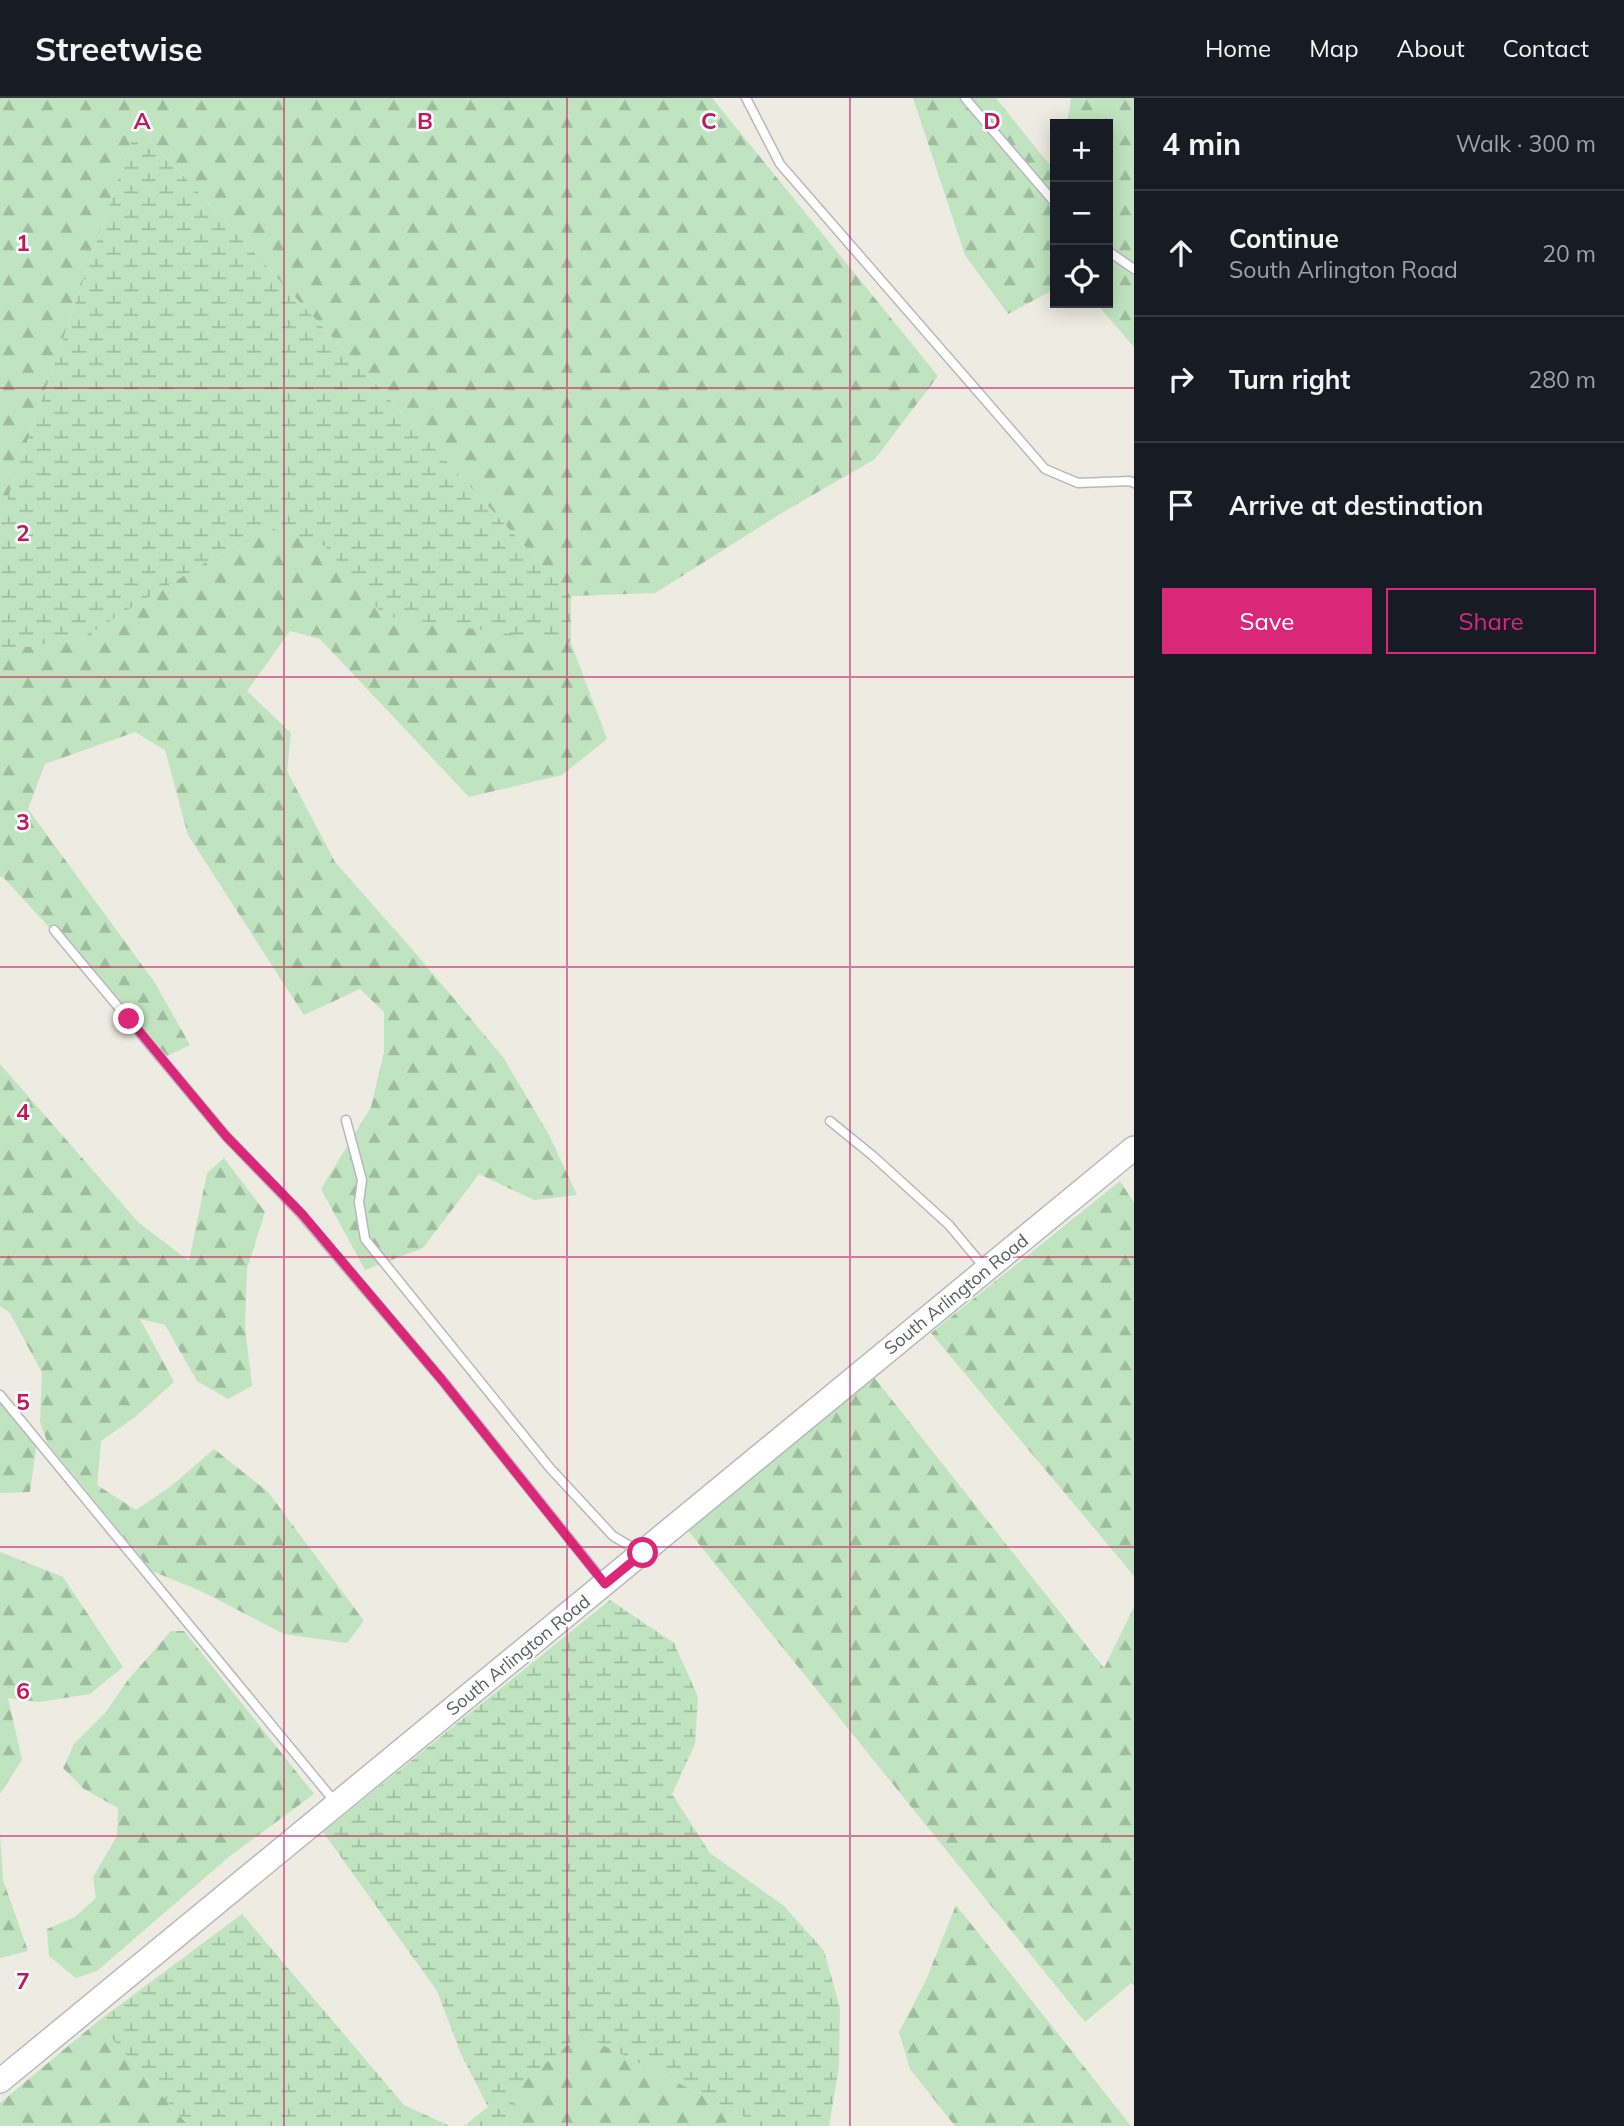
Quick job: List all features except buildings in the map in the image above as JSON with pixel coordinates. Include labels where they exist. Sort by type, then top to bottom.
[{"type":"street","name":"South Arlington Road","points":[[0,2081],[1134,1148]]},
{"type":"lane","points":[[746,98],[780,164],[1045,469],[1078,483],[1134,483]]},
{"type":"lane","points":[[965,98],[1050,197]]},
{"type":"lane","points":[[1113,254],[1134,269]]},
{"type":"lane","points":[[54,930],[226,1136],[302,1214],[433,1369],[605,1584]]},
{"type":"lane","points":[[346,1119],[362,1180],[359,1202],[365,1239],[550,1468],[613,1536],[643,1553]]},
{"type":"lane","points":[[830,1121],[873,1156],[948,1226],[986,1269]]},
{"type":"lane","points":[[0,1395],[336,1804]]},
{"type":"green space","points":[[0,98],[712,98],[938,376],[875,459],[785,511],[655,593],[571,596],[137,126],[7,500],[0,512]]},
{"type":"green space","points":[[913,98],[996,98],[1050,165],[1050,292],[1008,314],[965,255]]},
{"type":"green space","points":[[1071,98],[1134,98],[1134,347],[1100,308],[1113,308],[1113,119],[1068,119]]},
{"type":"green space","points":[[137,126],[571,596],[571,643],[384,616],[325,546],[265,526],[82,638],[0,651],[0,512],[7,500]]},
{"type":"green space","points":[[265,526],[325,545],[384,616],[568,635],[607,739],[562,775],[469,797],[320,639],[290,631],[247,691],[291,733],[287,771],[335,862],[503,1057],[549,1135],[577,1195],[534,1200],[479,1174],[423,1248],[365,1270],[321,1189],[371,1107],[384,1052],[384,1012],[360,989],[304,1015],[188,835],[165,750],[135,732],[45,764],[28,809],[155,983],[190,1045],[167,1056],[3,877],[0,877],[0,651],[82,638]]},
{"type":"green space","points":[[0,1064],[138,1222],[189,1261],[207,1173],[224,1158],[265,1212],[247,1269],[245,1327],[252,1386],[228,1399],[197,1381],[165,1325],[140,1319],[174,1382],[135,1417],[101,1441],[97,1485],[136,1510],[170,1487],[214,1449],[268,1492],[364,1621],[347,1643],[284,1634],[201,1591],[152,1571],[48,1444],[40,1422],[42,1373],[10,1313],[0,1306]]},
{"type":"green space","points":[[1120,1181],[1134,1203],[1134,1576],[931,1333]]},
{"type":"green space","points":[[873,1376],[1104,1668],[1134,1607],[1134,1985],[1131,1983],[1085,2022],[686,1528]]},
{"type":"green space","points":[[0,1390],[38,1434],[30,1492],[0,1493]]},
{"type":"green space","points":[[0,1552],[63,1577],[123,1667],[90,1694],[39,1702],[8,1698],[22,1760],[0,1794]]},
{"type":"green space","points":[[610,1600],[674,1643],[698,1697],[695,1744],[672,1794],[710,1853],[784,1906],[824,1951],[840,2008],[839,2067],[829,2126],[752,2126],[742,2115],[581,2034],[521,2083],[504,2126],[464,2126],[488,2107],[461,2054],[437,1991],[323,1832]]},
{"type":"green space","points":[[171,1631],[184,1631],[314,1794],[230,1856],[97,1971],[76,1978],[49,1956],[47,1929],[75,1917],[96,1898],[93,1877],[117,1836],[118,1808],[84,1789],[63,1768],[74,1744],[105,1713],[128,1680]]},
{"type":"green space","points":[[0,1832],[3,1880],[28,1951],[0,1958]]},
{"type":"green space","points":[[956,1905],[1131,2126],[955,2126],[910,2069],[899,2032],[926,1980]]},
{"type":"green space","points":[[242,1914],[404,2105],[450,2126],[189,2126],[97,2022]]},
{"type":"green space","points":[[97,2022],[189,2126],[0,2126],[0,2103]]},
{"type":"green space","points":[[581,2034],[742,2115],[752,2126],[504,2126],[521,2083]]},
{"type":"route","points":[[129,1019],[226,1136],[302,1214],[442,1380],[605,1584],[643,1553]]}]
